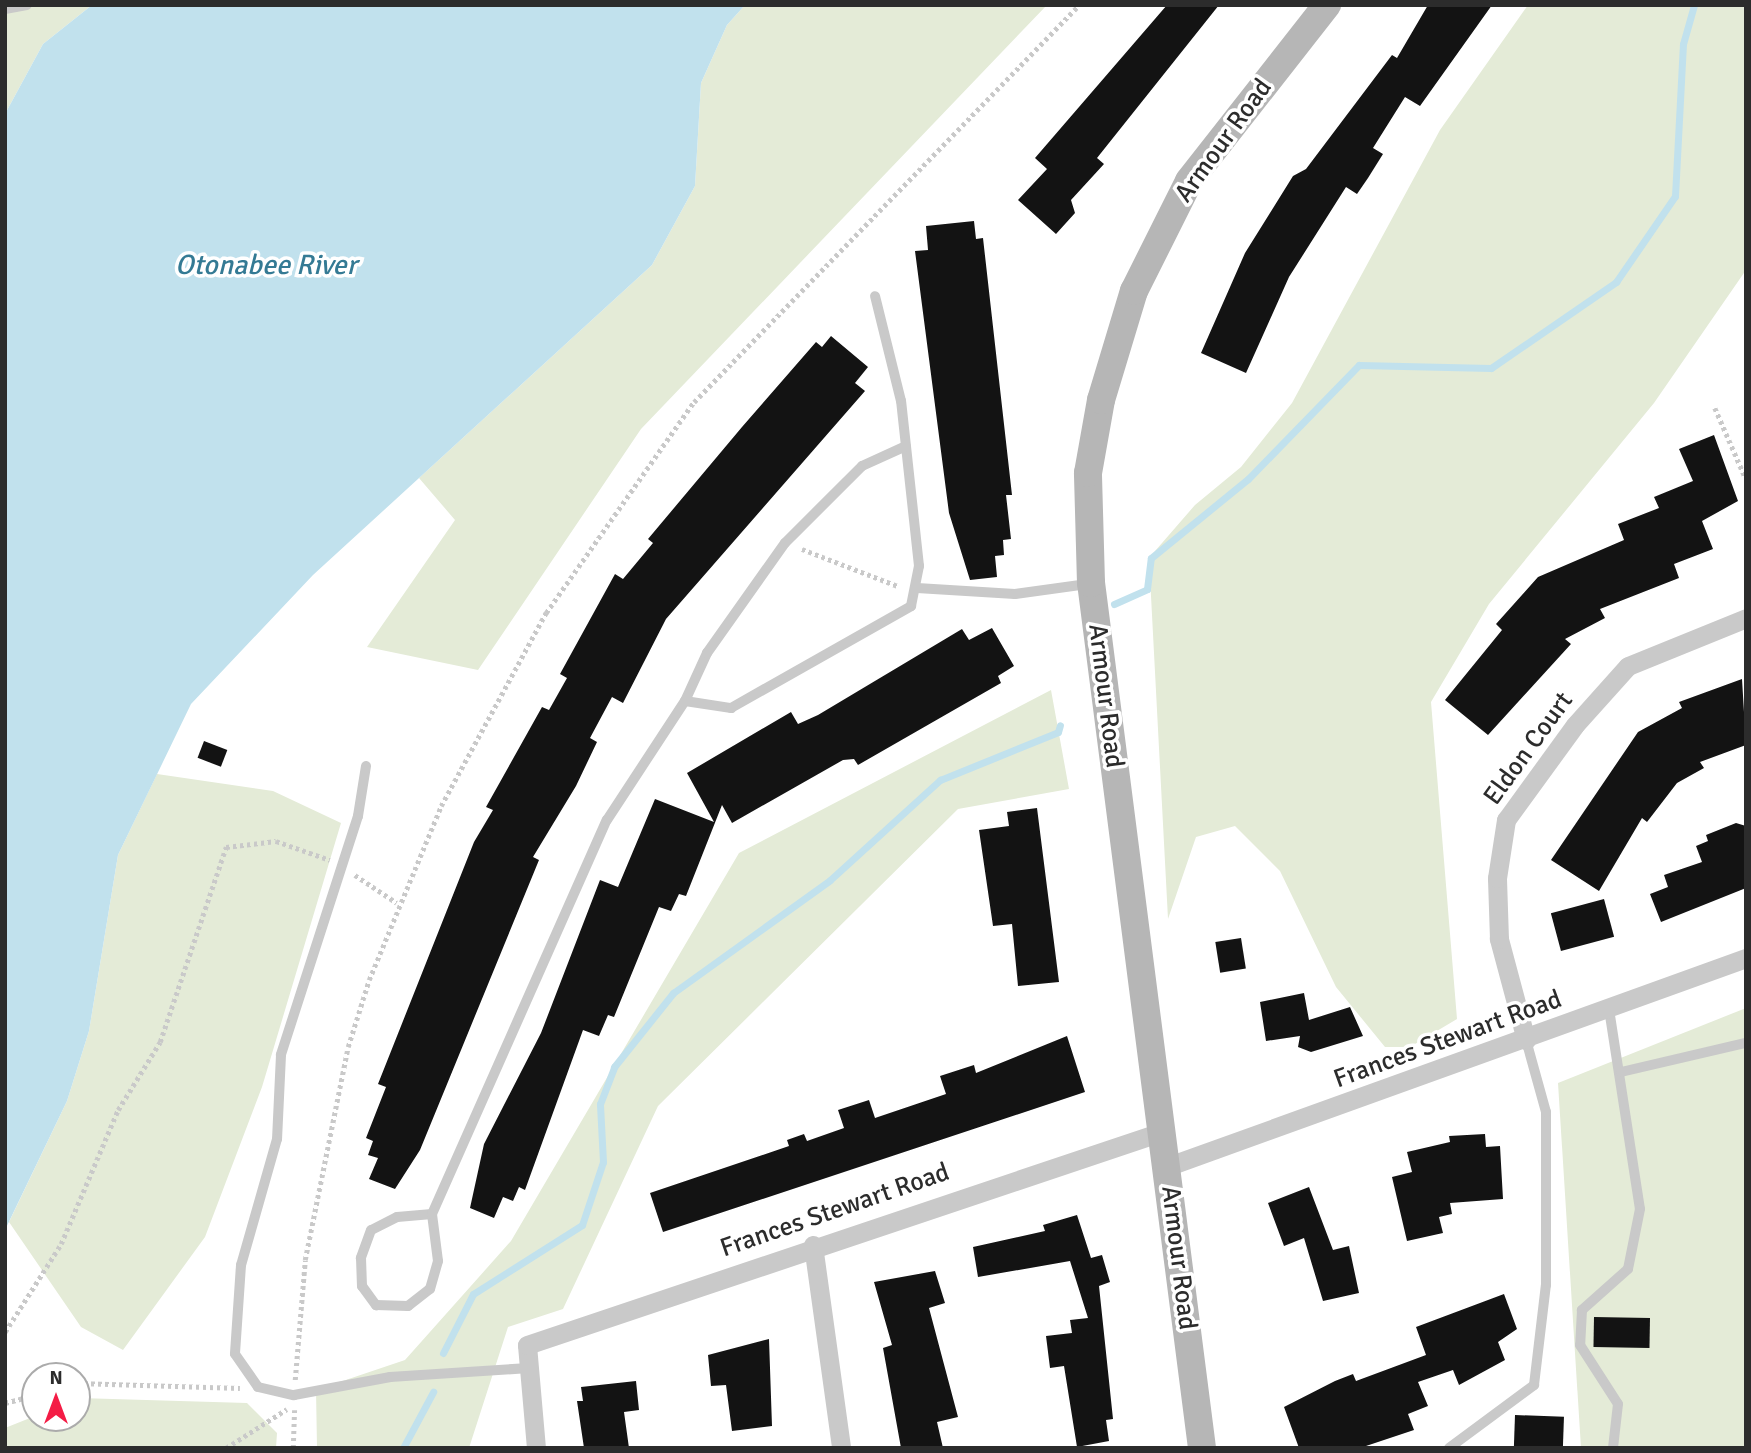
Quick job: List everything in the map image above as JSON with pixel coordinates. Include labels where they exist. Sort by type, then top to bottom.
[{"type":"main road","name":"Armour Road","points":[[1202,1448],[1091,583],[1088,473],[1101,400],[1134,291],[1189,181],[1327,5]]},
{"type":"street","name":"Eldon Court","points":[[1526,1040],[1499,939],[1497,878],[1506,820],[1575,724],[1628,666],[1746,618]]},
{"type":"street","name":"Frances Stewart Road","points":[[1166,1167],[1526,1040],[1746,958]]},
{"type":"street","name":"Frances Stewart Road","points":[[529,1368],[527,1345],[813,1245],[1161,1132]]},
{"type":"street","points":[[813,1245],[841,1448]]},
{"type":"street","points":[[529,1368],[536,1448]]},
{"type":"lane","points":[[5,9],[27,5]]},
{"type":"lane","points":[[685,701],[731,708],[911,606],[917,589],[906,446],[875,296]]},
{"type":"lane","points":[[432,1214],[397,1217],[371,1230],[361,1258],[362,1286],[376,1305],[408,1306],[430,1289],[438,1261],[432,1214],[607,820],[685,701],[707,653],[785,543],[862,466],[906,446]]},
{"type":"lane","points":[[917,589],[1015,594],[1091,583]]},
{"type":"lane","points":[[366,766],[341,866],[281,1055],[277,1139],[241,1265],[235,1354],[258,1387],[294,1400],[390,1377],[529,1368]]},
{"type":"lane","points":[[1609,1009],[1621,1072],[1640,1209],[1628,1269],[1582,1310],[1580,1345],[1618,1404],[1613,1448]]},
{"type":"lane","points":[[1449,1448],[1534,1385],[1546,1285],[1546,1112],[1526,1040]]},
{"type":"lane","points":[[1621,1072],[1746,1043]]},
{"type":"path","points":[[293,1448],[305,1260],[348,1047],[397,903],[546,613],[694,402],[1079,5]]},
{"type":"path","points":[[1715,408],[1746,479]]},
{"type":"path","points":[[785,543],[917,589]]},
{"type":"path","points":[[5,1332],[61,1244],[118,1110],[160,1042],[226,847],[276,841],[341,866],[397,903]]},
{"type":"path","points":[[91,1383],[258,1387]]},
{"type":"path","points":[[226,1448],[294,1400]]},
{"type":"green space","points":[[5,5],[92,5],[43,44],[5,114]]},
{"type":"green space","points":[[745,5],[1047,5],[641,429],[478,670],[367,647],[455,520],[419,478],[652,265],[695,186],[701,83],[727,25]]},
{"type":"green space","points":[[1528,5],[1746,5],[1746,270],[1654,403],[1489,604],[1431,702],[1457,1019],[1410,1047],[1385,1047],[1336,987],[1280,871],[1235,826],[1196,837],[1168,919],[1149,558],[1195,505],[1241,467],[1292,403],[1440,130]]},
{"type":"green space","points":[[1051,690],[1069,789],[958,809],[658,1106],[563,1309],[508,1327],[469,1448],[317,1448],[316,1390],[405,1360],[511,1241],[739,853]]},
{"type":"green space","points":[[157,774],[273,791],[341,823],[262,1087],[205,1237],[123,1350],[81,1327],[9,1222],[67,1101],[89,1031],[118,855]]},
{"type":"green space","points":[[1746,1008],[1746,1448],[1581,1448],[1558,1083]]},
{"type":"green space","points":[[91,1398],[247,1403],[277,1433],[276,1448],[5,1448],[5,1428],[21,1422],[21,1432],[91,1432]]},
{"type":"water","name":"Otonabee River","points":[[92,5],[745,5],[727,25],[701,83],[695,186],[652,265],[313,575],[191,704],[118,855],[89,1031],[67,1101],[5,1230],[5,114],[43,44]]},
{"type":"building","points":[[1167,5],[1219,5],[1097,158],[1104,164],[1071,200],[1075,213],[1056,234],[1018,200],[1047,169],[1035,158]]},
{"type":"building","points":[[1428,5],[1492,5],[1420,106],[1405,97],[1373,148],[1383,154],[1368,178],[1357,194],[1346,187],[1289,277],[1246,373],[1201,353],[1245,253],[1293,176],[1306,169],[1392,55],[1397,58]]},
{"type":"building","points":[[974,221],[976,239],[983,238],[1012,495],[1006,495],[1011,539],[1003,540],[1004,555],[995,556],[997,577],[970,580],[949,513],[915,251],[928,250],[926,226]]},
{"type":"building","points":[[831,336],[868,367],[855,383],[865,391],[666,619],[623,703],[612,697],[590,738],[597,742],[576,786],[533,857],[539,860],[420,1150],[395,1189],[369,1179],[378,1158],[368,1155],[373,1141],[366,1138],[386,1087],[378,1084],[474,842],[493,810],[486,807],[542,707],[549,710],[567,678],[560,674],[615,574],[623,579],[653,543],[648,539],[742,427],[816,342],[822,347]]},
{"type":"building","points":[[1714,435],[1738,501],[1702,521],[1713,549],[1674,564],[1679,578],[1600,609],[1605,618],[1565,639],[1571,644],[1488,735],[1445,700],[1502,630],[1496,624],[1538,577],[1624,540],[1618,524],[1659,508],[1654,497],[1693,481],[1679,449]]},
{"type":"building","points":[[992,628],[1014,666],[998,676],[1001,683],[858,765],[854,759],[843,760],[732,823],[722,805],[686,896],[679,894],[671,911],[659,907],[614,1017],[608,1015],[599,1036],[583,1030],[525,1190],[519,1187],[513,1201],[503,1197],[494,1218],[470,1208],[484,1144],[541,1033],[600,880],[618,887],[655,799],[714,822],[687,773],[791,712],[798,724],[818,715],[962,629],[969,640]]},
{"type":"building","points":[[1742,679],[1746,745],[1700,762],[1704,768],[1677,783],[1647,822],[1642,818],[1599,891],[1551,860],[1638,732],[1682,708],[1679,702]]},
{"type":"building","points":[[204,741],[227,750],[221,767],[198,758]]},
{"type":"building","points":[[1037,808],[1059,982],[1018,986],[1012,924],[993,926],[979,830],[1009,826],[1007,812]]},
{"type":"building","points":[[1736,823],[1746,826],[1746,888],[1661,922],[1650,894],[1668,887],[1664,875],[1702,862],[1696,846],[1708,841],[1706,835]]},
{"type":"building","points":[[1604,899],[1614,937],[1561,951],[1551,913]]},
{"type":"building","points":[[1241,938],[1246,969],[1220,973],[1215,942]]},
{"type":"building","points":[[1304,993],[1309,1020],[1350,1007],[1363,1036],[1311,1052],[1298,1047],[1300,1036],[1266,1041],[1260,1002]]},
{"type":"building","points":[[1067,1036],[1085,1092],[663,1232],[650,1193],[789,1146],[787,1140],[804,1134],[807,1141],[844,1128],[838,1110],[869,1100],[875,1118],[946,1094],[940,1076],[974,1065],[976,1073]]},
{"type":"building","points":[[1485,1134],[1486,1147],[1500,1146],[1503,1199],[1450,1203],[1452,1214],[1439,1217],[1443,1233],[1407,1241],[1392,1177],[1412,1172],[1407,1152],[1450,1142],[1449,1136]]},
{"type":"building","points":[[1309,1187],[1333,1250],[1349,1246],[1359,1293],[1323,1301],[1304,1238],[1284,1246],[1268,1203]]},
{"type":"building","points":[[1077,1215],[1091,1258],[1102,1255],[1110,1282],[1099,1286],[1113,1419],[1106,1420],[1109,1441],[1077,1447],[1064,1366],[1050,1368],[1046,1336],[1072,1333],[1070,1320],[1088,1318],[1070,1261],[978,1277],[973,1247],[1045,1231],[1043,1225]]},
{"type":"building","points":[[935,1271],[945,1303],[929,1308],[958,1417],[937,1422],[943,1448],[901,1448],[883,1348],[892,1345],[874,1282]]},
{"type":"building","points":[[1504,1294],[1517,1329],[1498,1342],[1505,1360],[1459,1385],[1453,1370],[1418,1382],[1428,1406],[1408,1414],[1414,1430],[1360,1448],[1299,1448],[1284,1407],[1353,1374],[1356,1381],[1426,1355],[1416,1327]]},
{"type":"building","points":[[1594,1317],[1650,1318],[1649,1348],[1593,1347]]},
{"type":"building","points":[[769,1339],[772,1426],[732,1431],[726,1385],[711,1386],[708,1355]]},
{"type":"building","points":[[636,1381],[639,1410],[624,1412],[629,1448],[584,1448],[577,1401],[583,1401],[581,1387]]},
{"type":"building","points":[[1515,1415],[1564,1417],[1563,1448],[1514,1448]]},
{"type":"waterway","points":[[1114,604],[1147,589],[1151,558],[1248,479],[1359,365],[1491,368],[1616,282],[1675,196],[1683,44],[1694,5]]},
{"type":"waterway","points":[[443,1353],[473,1294],[582,1225],[603,1162],[600,1104],[614,1067],[673,993],[830,880],[940,780],[1058,732],[1060,725]]},
{"type":"waterway","points":[[403,1448],[433,1392]]}]
